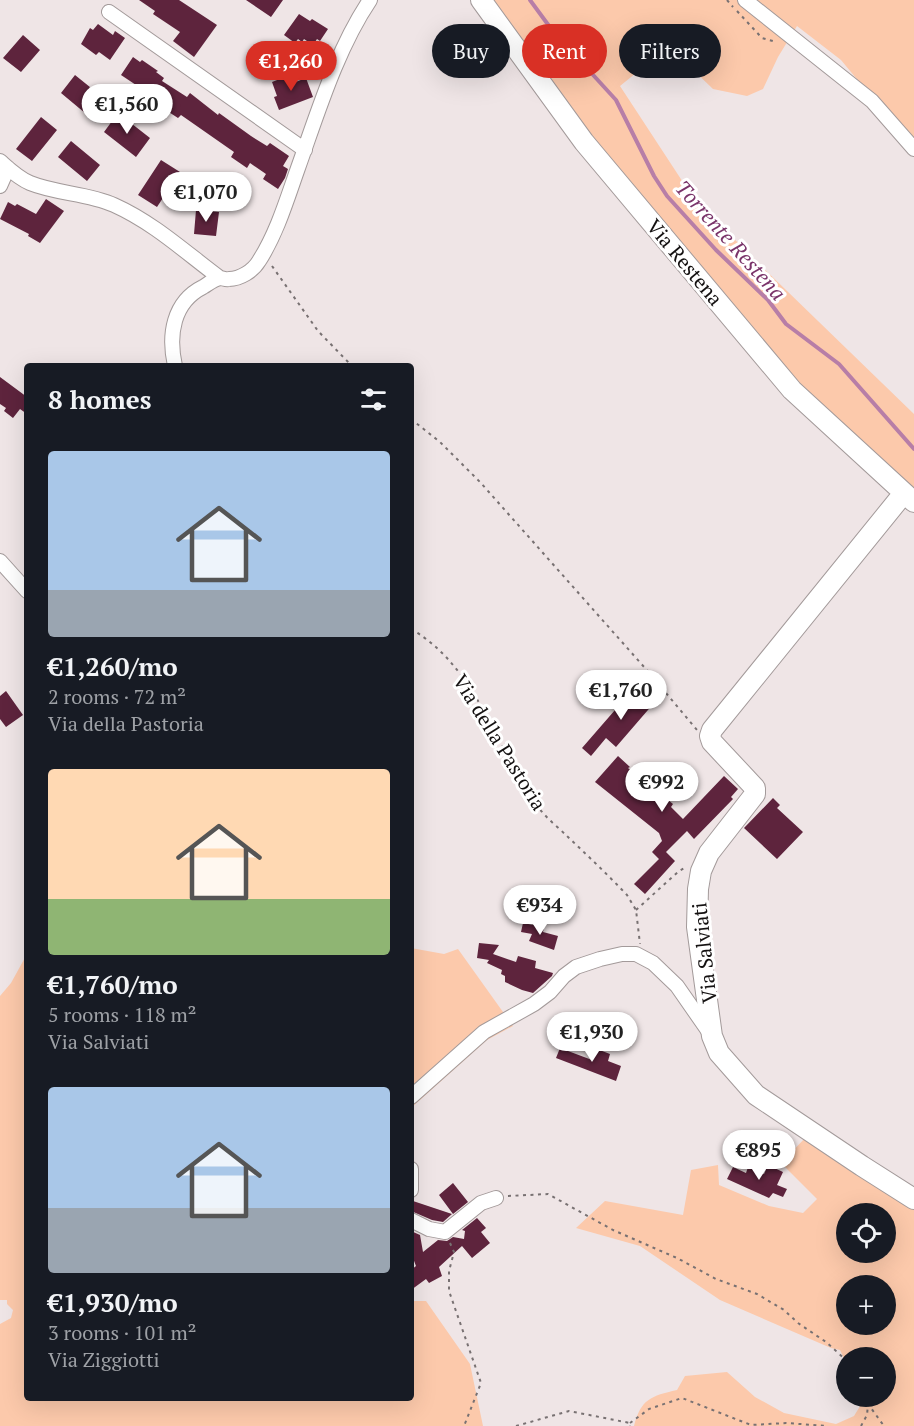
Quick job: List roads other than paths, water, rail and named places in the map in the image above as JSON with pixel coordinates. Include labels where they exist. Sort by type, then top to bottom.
[{"type":"street","points":[[0,186],[4,165],[27,182],[43,188],[112,204],[135,215],[175,242],[220,278],[228,280],[243,275],[258,262],[263,254],[288,198],[354,24],[370,0]]},
{"type":"street","name":"Via Restena","points":[[481,0],[584,142],[792,390],[909,498]]},
{"type":"street","points":[[745,0],[872,101],[914,149]]},
{"type":"street","points":[[109,12],[305,150]]},
{"type":"street","points":[[175,363],[172,335],[180,307],[194,291],[220,278]]},
{"type":"street","name":"Via Salviati","points":[[909,498],[712,730],[710,736],[712,742],[754,788],[754,794],[709,853],[701,872],[698,889],[697,927],[712,1036],[719,1053],[756,1095],[862,1167],[914,1199]]},
{"type":"street","points":[[0,561],[24,588]]},
{"type":"street","points":[[414,1094],[484,1032],[534,1004],[576,967],[611,956],[636,954],[653,963],[677,986],[712,1036]]},
{"type":"street","points":[[414,1222],[429,1229],[446,1232],[481,1203],[496,1198]]},
{"type":"waterway","name":"Torrente Restena","points":[[530,0],[552,30],[616,100],[654,176],[667,196],[716,250],[768,300],[786,324],[839,364],[914,449]]}]
